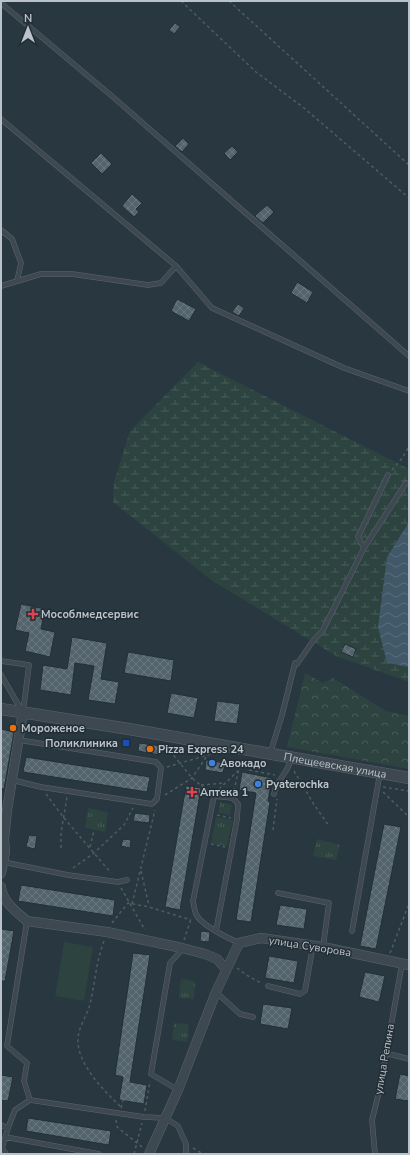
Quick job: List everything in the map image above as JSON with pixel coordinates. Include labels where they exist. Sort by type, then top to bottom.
[{"type":"street","name":"Плещеевская улица","points":[[1,709],[129,728],[270,754],[291,761],[409,778]]},
{"type":"street","points":[[1,873],[5,852],[4,839],[12,780],[23,712]]},
{"type":"street","points":[[1,887],[2,895],[18,914],[27,921],[107,932],[150,940],[205,954],[228,966]]},
{"type":"street","name":"улица Суворова","points":[[239,943],[261,938],[323,946],[405,965]]},
{"type":"street","points":[[149,1153],[178,1090],[216,992],[239,943]]},
{"type":"lane","points":[[1,3],[119,102],[409,356]]},
{"type":"lane","points":[[1,119],[176,266],[212,308],[344,368],[409,392]]},
{"type":"lane","points":[[1,230],[12,239],[21,263],[17,281]]},
{"type":"lane","points":[[1,286],[41,274],[72,274],[148,285],[161,283],[176,266]]},
{"type":"lane","points":[[364,548],[358,537],[388,475]]},
{"type":"lane","points":[[270,754],[296,663],[323,630],[364,548],[406,483]]},
{"type":"lane","points":[[1,661],[29,665],[23,712]]},
{"type":"lane","points":[[1,675],[23,712]]},
{"type":"lane","points":[[12,780],[41,787],[136,802],[152,804],[158,799],[161,768],[156,762],[19,740]]},
{"type":"lane","points":[[274,794],[275,788],[291,761]]},
{"type":"lane","points":[[352,931],[380,773]]},
{"type":"lane","points":[[216,931],[237,819],[238,804],[233,798],[214,796],[193,901],[196,915],[216,931],[239,943]]},
{"type":"lane","points":[[3,862],[68,875],[118,882],[127,880]]},
{"type":"lane","points":[[278,893],[329,903],[323,946]]},
{"type":"lane","points":[[27,921],[7,1046],[27,1062],[24,1081],[30,1100]]},
{"type":"lane","points":[[268,986],[300,994],[305,991],[313,945]]},
{"type":"lane","points":[[178,1090],[151,1074],[170,963],[182,948]]},
{"type":"lane","name":"улица Репина","points":[[375,1154],[372,1120],[380,1088],[385,1053],[405,965]]},
{"type":"lane","points":[[216,992],[240,1014],[253,1017]]},
{"type":"lane","points":[[385,1053],[409,1059]]},
{"type":"lane","points":[[6,1154],[2,1148],[15,1110],[30,1100],[144,1117],[165,1118],[178,1126],[186,1144],[186,1154]]},
{"type":"lane","points":[[1,1125],[8,1128]]},
{"type":"lane","points":[[5,1138],[99,1154]]},
{"type":"path","points":[[181,1],[256,72],[304,108],[409,198]]},
{"type":"path","points":[[229,1],[409,165]]},
{"type":"path","points":[[388,475],[403,457],[409,446]]},
{"type":"path","points":[[165,745],[192,778],[214,796],[238,771],[239,768],[245,766]]},
{"type":"path","points":[[161,768],[214,753]]},
{"type":"path","points":[[132,904],[158,799],[192,778],[207,756]]},
{"type":"path","points":[[245,766],[246,756]]},
{"type":"path","points":[[291,761],[313,803],[329,826]]},
{"type":"path","points":[[245,766],[249,770],[275,775],[280,780]]},
{"type":"path","points":[[233,798],[238,771]]},
{"type":"path","points":[[200,785],[225,783]]},
{"type":"path","points":[[378,786],[409,792]]},
{"type":"path","points":[[378,786],[409,817]]},
{"type":"path","points":[[41,787],[64,818],[107,869]]},
{"type":"path","points":[[61,848],[68,791]]},
{"type":"path","points":[[273,830],[278,800],[274,794]]},
{"type":"path","points":[[68,875],[74,866],[94,853],[124,825],[136,802]]},
{"type":"path","points":[[211,814],[237,819]]},
{"type":"path","points":[[90,847],[94,830]]},
{"type":"path","points":[[205,843],[231,848]]},
{"type":"path","points":[[140,869],[149,907]]},
{"type":"path","points":[[121,889],[150,940]]},
{"type":"path","points":[[128,903],[149,907],[191,920]]},
{"type":"path","points":[[121,1107],[113,1100],[88,1070],[80,1054],[78,1039],[82,1022],[90,1006],[99,955],[107,932],[128,903]]},
{"type":"path","points":[[388,961],[409,904]]},
{"type":"path","points":[[182,948],[191,920],[196,915]]},
{"type":"path","points":[[228,966],[268,986]]},
{"type":"path","points":[[134,1154],[144,1117],[151,1074]]},
{"type":"path","points":[[116,1113],[117,1127],[149,1153]]},
{"type":"path","points":[[186,1144],[203,1154]]},
{"type":"green space","points":[[198,362],[409,469],[409,522],[387,557],[387,663],[409,667],[409,682],[336,656],[211,580],[113,502],[114,482],[130,431]]},
{"type":"green space","points":[[305,673],[323,683],[333,678],[386,711],[409,716],[409,769],[287,747]]},
{"type":"green space","points":[[220,802],[232,805],[230,815],[218,813]]},
{"type":"green space","points":[[88,808],[108,812],[105,832],[85,828]]},
{"type":"green space","points":[[216,817],[233,820],[227,846],[211,843]]},
{"type":"green space","points":[[317,839],[340,845],[336,860],[313,856]]},
{"type":"green space","points":[[64,942],[93,947],[84,1001],[55,996]]},
{"type":"green space","points":[[181,979],[195,981],[194,999],[179,998]]},
{"type":"green space","points":[[174,1023],[189,1024],[187,1042],[172,1040]]},
{"type":"water","points":[[409,522],[409,667],[387,663],[378,627],[387,557]]},
{"type":"building","points":[[175,23],[180,27],[174,34],[169,30]]},
{"type":"building","points":[[183,138],[189,144],[182,152],[175,146]]},
{"type":"building","points":[[232,146],[238,152],[230,160],[224,153]]},
{"type":"building","points":[[101,153],[112,164],[102,174],[91,163]]},
{"type":"building","points":[[132,194],[142,203],[136,209],[139,212],[134,217],[122,206]]},
{"type":"building","points":[[267,205],[274,212],[263,223],[255,216]]},
{"type":"building","points":[[297,282],[313,292],[307,303],[291,293]]},
{"type":"building","points":[[177,299],[196,309],[189,321],[171,311]]},
{"type":"building","points":[[238,304],[244,308],[239,316],[232,312]]},
{"type":"building","points":[[21,604],[45,609],[41,629],[55,632],[50,657],[25,651],[29,633],[15,630]]},
{"type":"building","points":[[72,637],[107,643],[101,679],[119,682],[115,704],[88,700],[94,666],[75,663],[71,695],[40,690],[43,665],[67,669]]},
{"type":"building","points":[[345,644],[356,649],[353,657],[341,652]]},
{"type":"building","points":[[128,652],[174,660],[171,681],[124,673]]},
{"type":"building","points":[[171,693],[198,698],[194,718],[167,713]]},
{"type":"building","points":[[217,701],[240,704],[237,724],[214,721]]},
{"type":"building","points":[[1,729],[14,732],[4,789],[1,788]]},
{"type":"building","name":"Pizza Express 24","points":[[139,743],[161,746],[160,755],[138,751]]},
{"type":"building","points":[[26,757],[150,777],[147,792],[23,772]]},
{"type":"building","points":[[206,760],[225,763],[223,773],[205,770]]},
{"type":"building","points":[[242,772],[272,778],[268,801],[270,802],[251,922],[236,920],[256,793],[239,790]]},
{"type":"building","points":[[186,786],[201,788],[180,910],[165,907]]},
{"type":"building","points":[[135,813],[150,815],[149,823],[133,821]]},
{"type":"building","points":[[384,824],[401,827],[376,949],[360,946]]},
{"type":"building","points":[[29,835],[37,836],[35,849],[26,847]]},
{"type":"building","points":[[123,839],[131,840],[130,848],[121,846]]},
{"type":"building","points":[[21,885],[115,900],[113,916],[18,901]]},
{"type":"building","points":[[280,905],[307,909],[304,929],[276,925]]},
{"type":"building","points":[[1,929],[14,931],[5,981],[1,981]]},
{"type":"building","points":[[201,931],[210,932],[209,942],[200,941]]},
{"type":"building","points":[[133,953],[150,955],[130,1082],[147,1085],[144,1104],[119,1100],[123,1077],[115,1075]]},
{"type":"building","points":[[269,956],[298,961],[294,983],[265,978]]},
{"type":"building","points":[[365,972],[385,976],[379,1002],[359,997]]},
{"type":"building","points":[[263,1004],[292,1008],[288,1029],[260,1024]]},
{"type":"building","points":[[400,1074],[409,1076],[409,1101],[395,1099]]},
{"type":"building","points":[[1,1075],[13,1077],[8,1101],[1,1100]]},
{"type":"building","points":[[28,1118],[111,1131],[109,1145],[26,1131]]},
{"type":"place","name":"Мособлмедсервис","points":[[33,614]]},
{"type":"place","name":"Мороженое","points":[[13,728]]},
{"type":"place","name":"Поликлиника","points":[[126,743]]},
{"type":"place","name":"Pizza Express 24","points":[[150,749]]},
{"type":"place","name":"Авокадо","points":[[212,763]]},
{"type":"place","name":"Pyaterochka","points":[[258,784]]},
{"type":"place","name":"Аптека 1","points":[[192,792]]}]
